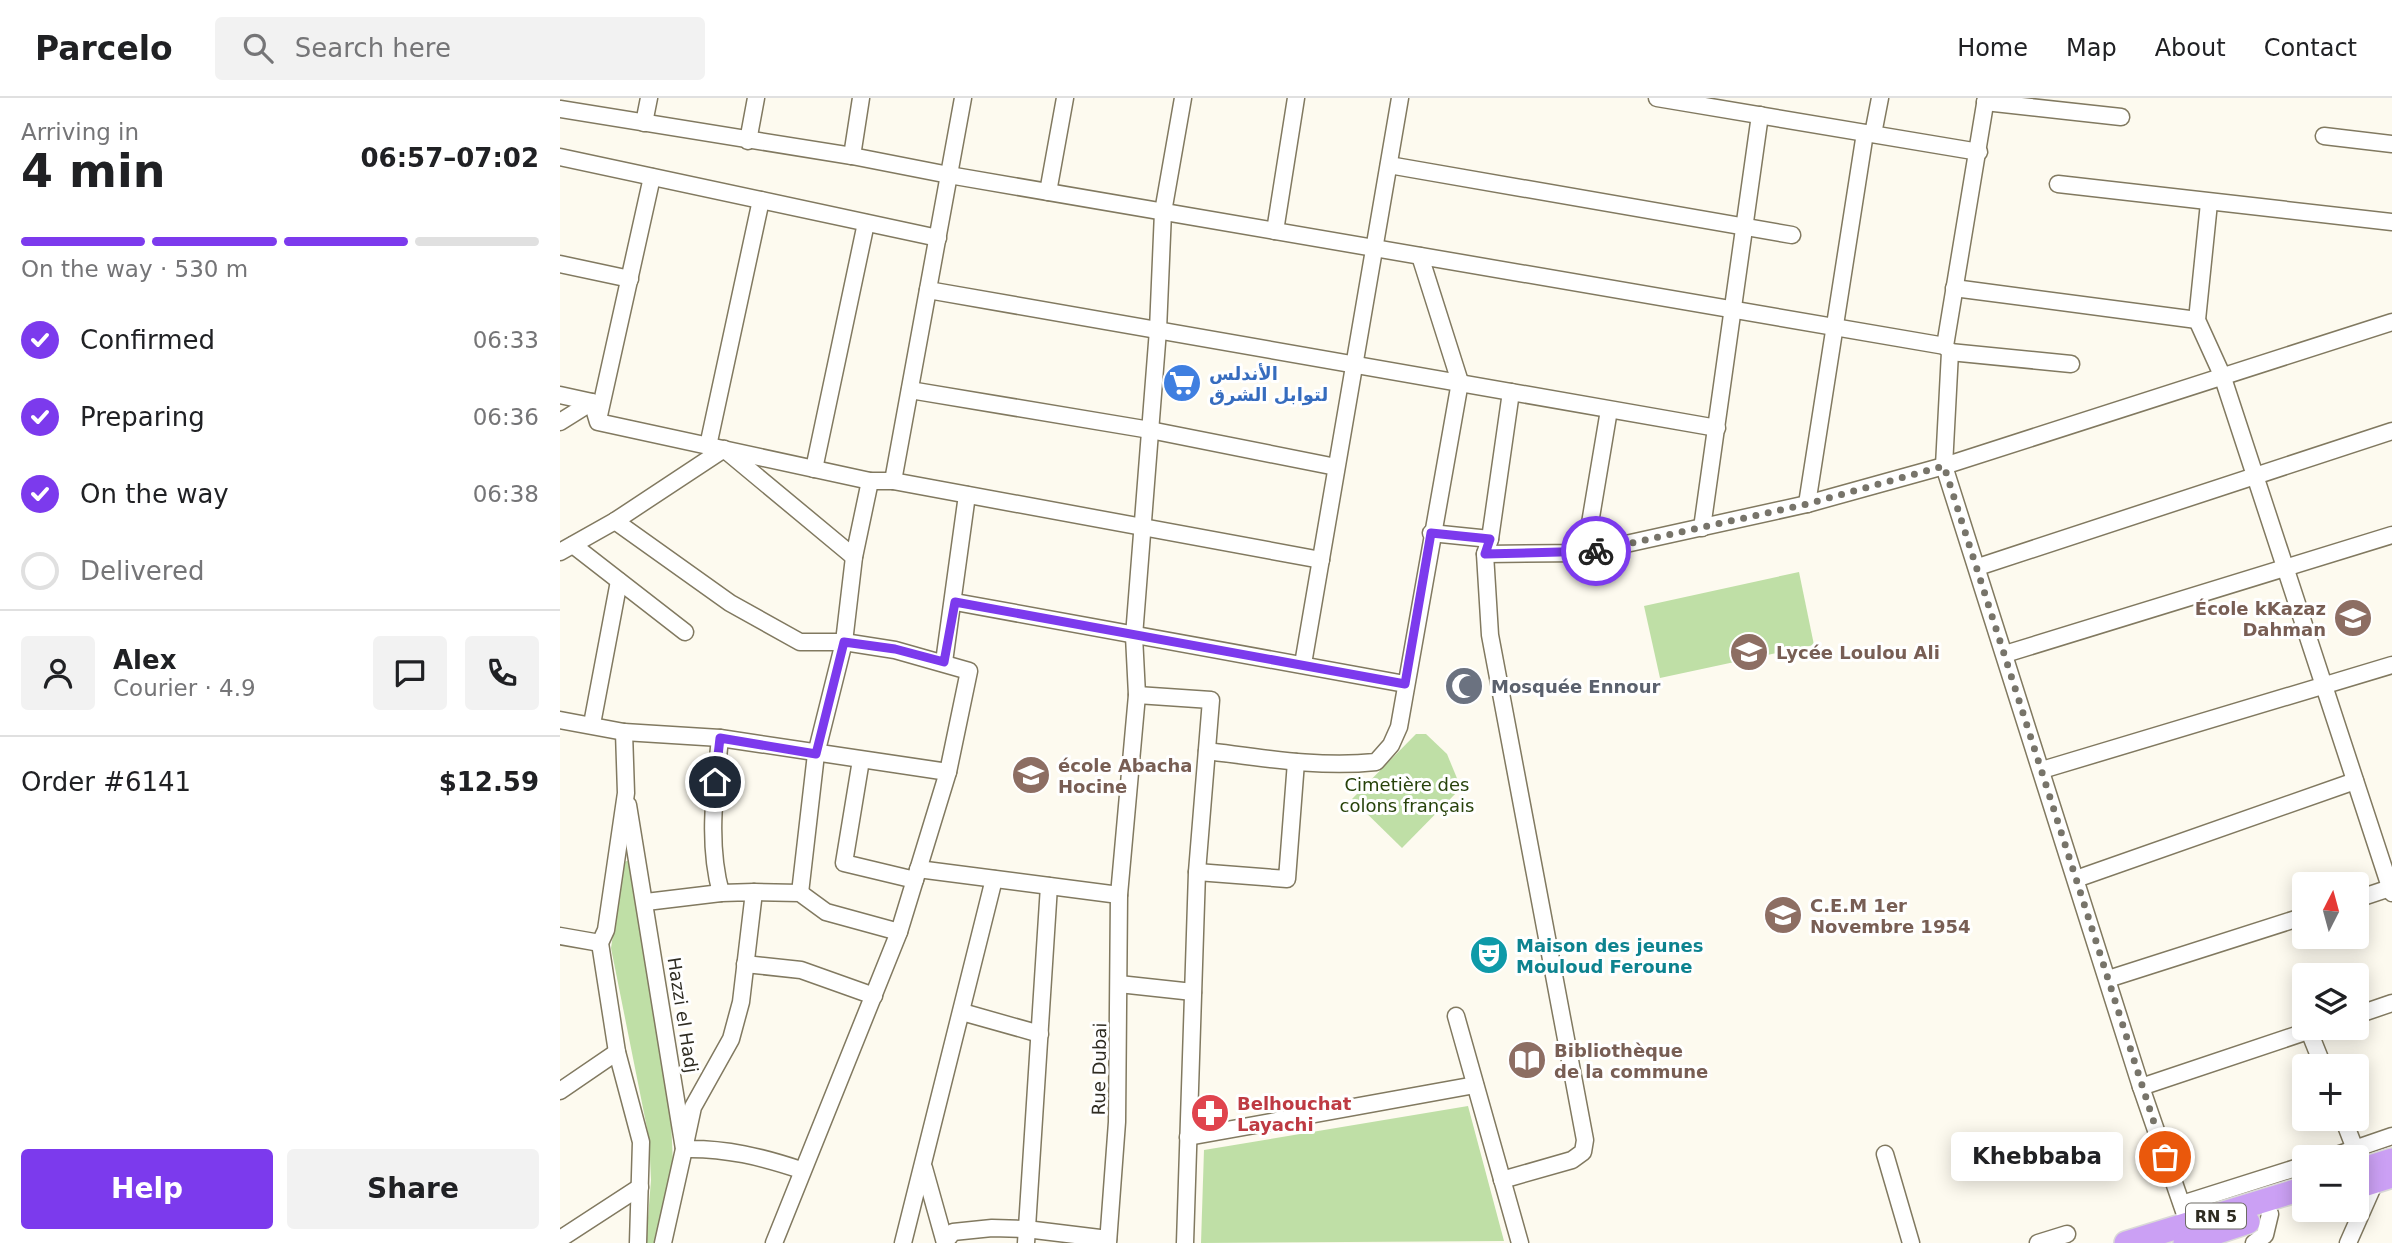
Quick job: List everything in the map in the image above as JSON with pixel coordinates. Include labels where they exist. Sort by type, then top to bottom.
[{"type":"highway","points":[[2369,1172],[2392,1160]]},
{"type":"highway","name":"RN 5","points":[[2185,1231],[2292,1193]]},
{"type":"highway","name":"RN 5","points":[[2126,1243],[2270,1214],[2292,1207]]},
{"type":"street","points":[[644,123],[649,98]]},
{"type":"street","points":[[748,141],[756,98]]},
{"type":"street","points":[[852,156],[861,98]]},
{"type":"street","points":[[893,481],[963,98]]},
{"type":"street","points":[[1048,192],[1065,98]]},
{"type":"street","name":"Rue Dubai","points":[[1108,1241],[1117,1122],[1119,895],[1137,695],[1134,636],[1158,330],[1163,212],[1183,98]]},
{"type":"street","points":[[1275,231],[1296,98]]},
{"type":"street","points":[[1303,664],[1399,98]]},
{"type":"street","points":[[1657,98],[1699,101],[1760,115],[1979,152]]},
{"type":"street","points":[[1807,504],[1869,134],[1880,98]]},
{"type":"street","points":[[2121,117],[1985,100],[1948,349],[1944,466],[2042,769],[2185,1231],[2292,1172]]},
{"type":"street","points":[[560,109],[852,156],[1948,349],[2071,364]]},
{"type":"street","points":[[1702,528],[1760,115]]},
{"type":"street","points":[[2324,136],[2392,144]]},
{"type":"street","points":[[560,157],[938,238]]},
{"type":"street","points":[[1389,165],[1792,235]]},
{"type":"street","points":[[598,422],[652,177]]},
{"type":"street","points":[[2058,184],[2392,222]]},
{"type":"street","points":[[685,632],[619,581],[566,549],[615,521],[716,448],[761,200]]},
{"type":"street","points":[[2209,203],[2197,320],[2222,375],[2391,890],[2370,896]]},
{"type":"street","points":[[814,469],[866,223]]},
{"type":"street","points":[[1206,751],[1296,762],[1345,765],[1376,762],[1391,745],[1399,727],[1431,533],[1461,382],[1420,256]]},
{"type":"street","points":[[560,264],[630,279]]},
{"type":"street","points":[[1955,288],[2197,320]]},
{"type":"street","points":[[928,290],[1717,428]]},
{"type":"street","points":[[1431,533],[1488,547],[1585,553],[1702,528],[1807,504],[1944,466],[2222,375],[2392,323]]},
{"type":"street","points":[[910,390],[1150,430],[1336,467]]},
{"type":"street","points":[[1502,1180],[1572,1160],[1583,1152],[1585,1140],[1490,635],[1488,547],[1511,392]]},
{"type":"street","points":[[560,395],[592,402]]},
{"type":"street","points":[[592,402],[598,422]]},
{"type":"street","points":[[560,422],[592,402]]},
{"type":"street","points":[[1585,553],[1609,410]]},
{"type":"street","points":[[598,422],[870,481],[893,481],[1321,560]]},
{"type":"street","points":[[1978,567],[2392,431]]},
{"type":"street","points":[[716,448],[854,557]]},
{"type":"street","points":[[800,894],[816,754],[844,642],[854,557],[870,481]]},
{"type":"street","points":[[944,662],[955,602],[967,495]]},
{"type":"street","points":[[615,521],[730,603],[800,642],[844,642],[895,649],[970,671],[948,772],[899,932],[801,1170],[774,1243]]},
{"type":"street","points":[[2005,654],[2392,535]]},
{"type":"street","points":[[592,724],[619,581]]},
{"type":"street","points":[[955,602],[1405,684]]},
{"type":"street","points":[[2042,769],[2392,665]]},
{"type":"street","points":[[1137,695],[1211,701],[1197,872],[1185,1243]]},
{"type":"street","points":[[560,720],[624,732],[720,738],[948,772]]},
{"type":"street","points":[[624,732],[626,793],[606,930],[600,943],[617,1052],[641,1142],[638,1243]]},
{"type":"street","points":[[720,738],[713,804],[713,841],[714,866],[721,893]]},
{"type":"street","points":[[861,760],[844,863],[916,875],[994,879],[1022,877],[1049,886],[1119,895]]},
{"type":"street","points":[[1197,872],[1287,879],[1296,762]]},
{"type":"street","points":[[2076,879],[2355,781]]},
{"type":"street","name":"Hazzi el Hadj","points":[[626,793],[646,902],[684,1149],[663,1243]]},
{"type":"street","points":[[902,1240],[994,879]]},
{"type":"street","points":[[1026,1236],[1049,886]]},
{"type":"street","points":[[754,892],[740,1002],[731,1040],[693,1107],[684,1149],[717,1149],[762,1157],[801,1170]]},
{"type":"street","points":[[646,902],[721,893],[800,894],[826,912],[899,932]]},
{"type":"street","points":[[2108,979],[2292,920]]},
{"type":"street","points":[[560,936],[600,943]]},
{"type":"street","points":[[745,964],[801,970],[874,996]]},
{"type":"street","points":[[1119,984],[1193,992]]},
{"type":"street","points":[[2369,1011],[2392,1003]]},
{"type":"street","points":[[962,1012],[1040,1034]]},
{"type":"street","points":[[1456,1016],[1520,1243]]},
{"type":"street","points":[[2141,1087],[2292,1037]]},
{"type":"street","points":[[560,1091],[617,1052]]},
{"type":"street","points":[[1188,1137],[1475,1084]]},
{"type":"street","points":[[2369,1170],[2392,1136]]},
{"type":"street","points":[[1885,1154],[1912,1243]]},
{"type":"street","points":[[923,1166],[945,1243]]},
{"type":"street","points":[[560,1239],[640,1187]]},
{"type":"street","points":[[2254,1243],[2265,1235],[2270,1214]]},
{"type":"street","points":[[2348,1243],[2354,1222]]},
{"type":"street","points":[[945,1243],[953,1233],[992,1228],[1026,1236],[1108,1241]]},
{"type":"street","points":[[2038,1243],[2067,1234]]},
{"type":"green space","points":[[1799,572],[1814,645],[1660,678],[1644,606]]},
{"type":"green space","name":"Cimetière des colons français","points":[[1416,734],[1426,734],[1447,754],[1461,788],[1402,848],[1352,799]]},
{"type":"green space","points":[[630,860],[670,1100],[674,1184],[665,1243],[646,1243],[651,1180],[649,1138],[611,948],[624,862]]},
{"type":"green space","points":[[1468,1106],[1504,1241],[1201,1243],[1204,1150]]},
{"type":"way so far","points":[[1596,551],[1807,504],[1944,466],[2165,1157]]},
{"type":"place","name":"الأندلس لتوابل الشرق","points":[[1182,383]]},
{"type":"place","name":"École kKazaz Dahman","points":[[2353,618]]},
{"type":"place","name":"Lycée Loulou Ali","points":[[1749,652]]},
{"type":"place","name":"Mosquée Ennour","points":[[1464,686]]},
{"type":"place","name":"école Abacha Hocine","points":[[1031,775]]},
{"type":"place","name":"C.E.M 1er Novembre 1954","points":[[1783,915]]},
{"type":"place","name":"Maison des jeunes Mouloud Feroune","points":[[1489,955]]},
{"type":"place","name":"Bibliothèque de la commune","points":[[1527,1060]]},
{"type":"place","name":"Belhouchat Layachi","points":[[1210,1113]]},
{"type":"place","name":"Khebbaba","points":[[2165,1157]]},
{"type":"route","points":[[715,782],[720,738],[816,754],[844,642],[895,649],[944,662],[955,602],[1405,684],[1431,533],[1490,539],[1485,554],[1596,551]]}]
